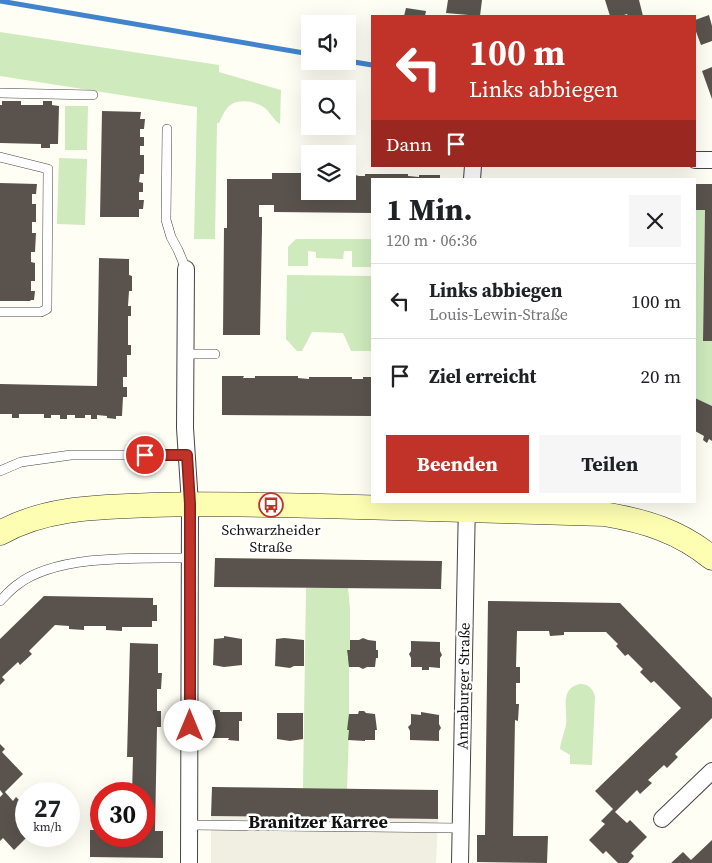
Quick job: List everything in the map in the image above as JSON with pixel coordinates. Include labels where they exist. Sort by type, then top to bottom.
[{"type":"street","points":[[696,160],[712,160]]},
{"type":"street","points":[[186,269],[184,428],[190,504],[190,863]]},
{"type":"street","points":[[0,533],[14,525],[53,513],[82,508],[190,504],[466,506],[604,514],[648,523],[680,537],[712,558]]},
{"type":"street","name":"Annaburger Straße","points":[[460,863],[466,506]]},
{"type":"street","points":[[662,819],[712,771]]},
{"type":"lane","points":[[0,93],[93,95]]},
{"type":"lane","points":[[167,129],[166,220],[171,238],[186,269]]},
{"type":"lane","points":[[0,156],[48,169],[48,188],[47,309],[41,312],[0,312]]},
{"type":"lane","points":[[186,354],[216,354]]},
{"type":"lane","points":[[0,471],[22,462],[71,455],[187,455]]},
{"type":"lane","points":[[0,601],[17,584],[44,570],[105,558],[190,558]]},
{"type":"lane","points":[[190,825],[460,828]]},
{"type":"green space","points":[[0,32],[219,65],[219,72],[281,90],[280,124],[262,106],[248,101],[238,102],[229,106],[219,123],[217,123],[215,239],[194,239],[197,107],[0,76]]},
{"type":"green space","points":[[65,106],[88,106],[87,150],[65,150]]},
{"type":"green space","points":[[59,158],[87,159],[85,225],[57,224]]},
{"type":"green space","points":[[696,210],[705,210],[703,341],[712,341],[712,406],[696,398]]},
{"type":"green space","points":[[296,239],[371,239],[371,267],[352,267],[352,251],[344,251],[343,259],[316,258],[316,252],[308,251],[308,266],[288,266],[288,247]]},
{"type":"green space","points":[[287,275],[371,276],[371,351],[351,351],[343,333],[312,332],[302,351],[297,351],[286,339]]},
{"type":"green space","points":[[306,588],[348,588],[350,650],[347,650],[347,658],[349,658],[349,722],[347,729],[349,730],[347,789],[303,788]]},
{"type":"green space","points":[[580,684],[590,687],[595,697],[592,765],[570,764],[570,755],[560,749],[566,725],[567,695],[573,686]]},
{"type":"shaded area","points":[[211,816],[438,819],[436,863],[211,863]]},
{"type":"building","points":[[448,0],[482,0],[480,15],[446,13]]},
{"type":"building","points":[[605,0],[639,0],[643,15],[627,14],[610,15]]},
{"type":"building","points":[[406,8],[426,11],[425,15],[404,15]]},
{"type":"building","points":[[709,15],[712,26],[712,41],[701,45],[696,32],[696,20]]},
{"type":"building","points":[[712,67],[712,99],[702,71]]},
{"type":"building","points":[[2,101],[21,101],[21,105],[43,105],[43,101],[52,101],[52,105],[59,106],[58,144],[50,144],[50,148],[41,148],[41,144],[0,143],[0,105],[2,105]]},
{"type":"building","points":[[102,111],[141,112],[140,119],[145,119],[144,129],[140,129],[140,137],[144,137],[144,146],[140,146],[140,155],[144,155],[144,174],[140,174],[139,182],[143,183],[143,192],[139,192],[139,200],[144,200],[143,209],[139,209],[139,217],[100,217]]},
{"type":"building","points":[[272,173],[301,173],[301,200],[356,200],[356,175],[408,174],[408,176],[419,177],[419,175],[440,175],[440,178],[371,178],[371,213],[274,212],[274,205],[259,205],[259,217],[262,217],[260,335],[223,335],[224,228],[227,228],[227,179],[272,179]]},
{"type":"building","points":[[0,183],[37,184],[36,194],[32,194],[32,204],[36,204],[36,222],[32,222],[32,233],[36,233],[35,252],[31,252],[31,262],[35,263],[35,281],[31,281],[31,291],[35,291],[34,300],[0,301]]},
{"type":"building","points":[[696,184],[712,184],[712,341],[703,341],[705,210],[696,210]]},
{"type":"building","points":[[99,258],[129,259],[129,275],[132,276],[132,291],[129,291],[128,306],[131,306],[131,316],[128,316],[128,345],[131,345],[131,355],[127,355],[127,377],[123,377],[123,387],[127,387],[127,397],[123,397],[122,416],[116,416],[116,419],[97,415],[97,419],[91,419],[91,415],[85,415],[85,418],[75,418],[75,415],[67,415],[67,419],[60,419],[60,415],[51,415],[51,418],[44,418],[44,414],[19,414],[19,418],[12,418],[12,414],[0,414],[0,384],[97,386]]},
{"type":"building","points":[[222,376],[255,378],[255,376],[298,376],[298,378],[309,379],[309,377],[352,377],[352,379],[363,379],[363,377],[371,377],[371,416],[222,415]]},
{"type":"building","points":[[696,398],[712,406],[712,441],[709,439],[707,443],[703,440],[704,436],[696,432]]},
{"type":"building","points":[[215,558],[442,561],[441,589],[214,587]]},
{"type":"building","points":[[44,596],[153,598],[153,605],[157,605],[157,621],[152,621],[152,627],[122,627],[122,631],[106,630],[106,626],[84,626],[84,630],[69,629],[69,626],[55,625],[29,651],[32,654],[20,665],[18,662],[2,677],[5,680],[0,685],[0,639]]},
{"type":"building","points":[[488,601],[620,603],[712,698],[712,718],[675,754],[678,757],[667,768],[664,765],[648,780],[652,783],[640,794],[637,790],[615,812],[627,823],[630,820],[647,837],[631,853],[634,856],[628,863],[618,863],[606,851],[603,854],[589,840],[605,824],[601,821],[613,809],[595,791],[681,708],[654,681],[651,683],[640,672],[643,669],[628,654],[625,656],[616,646],[618,644],[606,632],[564,632],[564,635],[550,636],[549,631],[517,631],[516,667],[520,667],[520,683],[516,683],[516,704],[519,704],[518,721],[515,720],[513,836],[548,836],[547,863],[477,862],[477,835],[485,835]]},
{"type":"building","points":[[224,636],[242,639],[242,665],[224,667],[213,665],[214,639],[224,638]]},
{"type":"building","points":[[363,638],[376,641],[378,658],[376,658],[375,667],[363,669],[349,667],[347,650],[350,650],[350,640]]},
{"type":"building","points":[[276,639],[304,640],[304,666],[290,668],[275,666]]},
{"type":"building","points":[[411,641],[440,642],[442,655],[440,658],[440,668],[429,667],[429,670],[422,670],[422,667],[411,667],[409,654],[411,651]]},
{"type":"building","points":[[130,643],[158,644],[158,673],[162,673],[161,689],[157,689],[157,711],[161,711],[161,727],[157,727],[155,831],[155,782],[132,782],[133,757],[127,757]]},
{"type":"building","points":[[213,710],[220,710],[220,712],[242,712],[242,721],[239,721],[239,741],[228,740],[229,738],[210,738]]},
{"type":"building","points":[[359,711],[375,714],[377,730],[375,730],[375,740],[348,740],[349,714],[358,714]]},
{"type":"building","points":[[421,712],[439,715],[441,728],[439,731],[439,741],[410,740],[408,727],[411,724],[411,714],[421,715]]},
{"type":"building","points":[[277,713],[303,713],[303,739],[290,741],[277,739]]},
{"type":"building","points":[[0,744],[5,749],[2,752],[23,774],[5,792],[13,801],[15,798],[15,847],[17,847],[14,850],[3,838],[0,841],[0,797],[3,794],[0,790]]},
{"type":"building","points":[[212,787],[438,790],[438,819],[211,816]]},
{"type":"building","points":[[155,831],[163,831],[163,858],[90,857],[90,847],[155,847]]},
{"type":"building","points":[[712,840],[712,863],[671,863],[683,852],[691,860]]},
{"type":"waterway","points":[[0,1],[301,52]]},
{"type":"waterway","points":[[356,62],[371,65]]},
{"type":"place","name":"Schwarzheider Straße","points":[[271,505]]},
{"type":"district","name":"Branitzer Karree","points":[[318,821]]},
{"type":"route","points":[[145,455],[187,455],[190,504],[190,726]]}]
